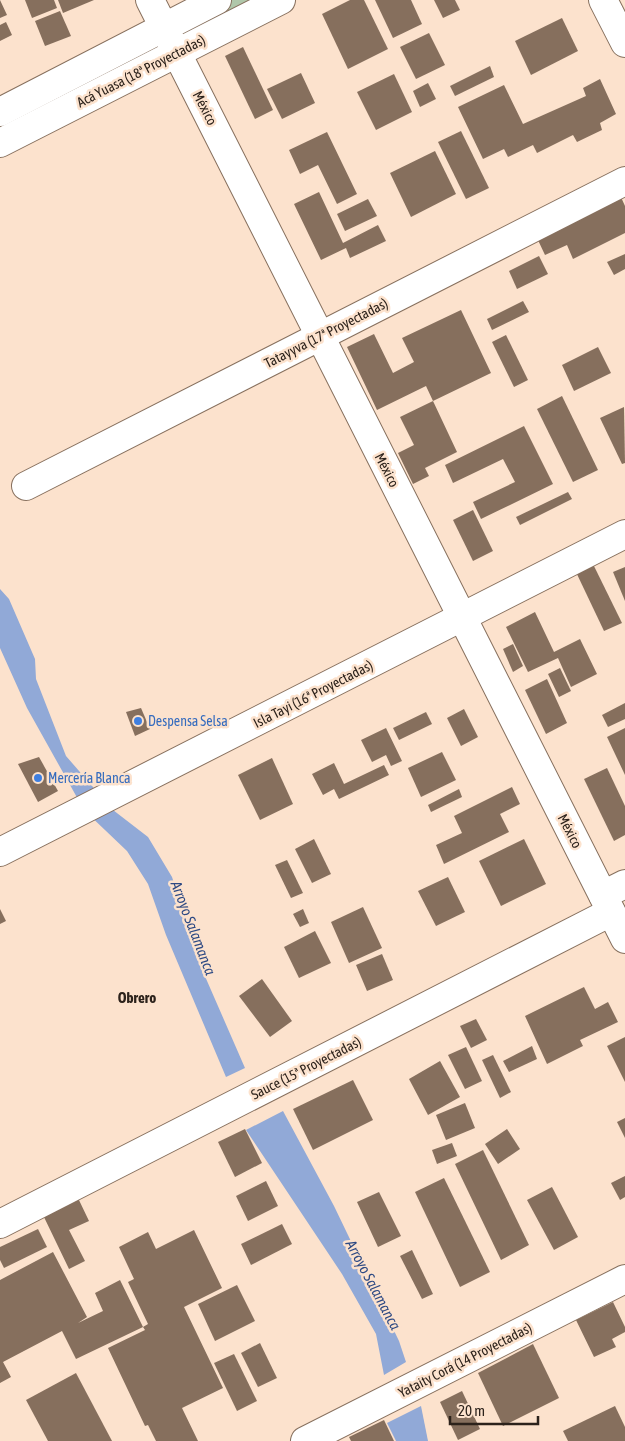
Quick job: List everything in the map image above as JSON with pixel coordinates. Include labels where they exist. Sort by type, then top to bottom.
[{"type":"street","name":"México","points":[[150,0],[462,617],[618,913]]},
{"type":"street","name":"Acá Yuasa (18ª Proyectadas)","points":[[0,112],[217,0]]},
{"type":"street","name":"Acá Yuasa (18ª Proyectadas)","points":[[0,143],[281,0]]},
{"type":"street","points":[[603,0],[625,43]]},
{"type":"street","name":"Tatayyva (17ª Proyectadas)","points":[[26,486],[625,181]]},
{"type":"street","name":"Isla Tayi (16ª Proyectadas)","points":[[0,852],[625,534]]},
{"type":"street","name":"Sauce (15ª Proyectadas)","points":[[0,1224],[618,913]]},
{"type":"street","name":"Yataity Corá (14 Proyectadas)","points":[[305,1441],[625,1278]]},
{"type":"green space","points":[[230,0],[257,0],[197,28],[194,26]]},
{"type":"water","points":[[0,589],[9,599],[35,659],[36,679],[66,756],[113,810],[148,837],[172,877],[204,974],[245,1068],[226,1077],[166,935],[148,884],[127,851],[84,810],[27,708],[0,648]]},
{"type":"water","points":[[283,1111],[334,1206],[399,1341],[406,1362],[384,1375],[376,1334],[342,1274],[246,1130]]},
{"type":"water","points":[[421,1406],[428,1441],[396,1441],[387,1423]]},
{"type":"building","points":[[0,0],[7,15],[0,18]]},
{"type":"building","points":[[25,0],[54,0],[57,8],[32,18]]},
{"type":"building","points":[[58,0],[94,0],[63,13]]},
{"type":"building","points":[[350,0],[364,0],[388,49],[348,69],[322,14]]},
{"type":"building","points":[[375,0],[411,0],[422,24],[393,38]]},
{"type":"building","points":[[434,0],[455,0],[460,10],[443,18]]},
{"type":"building","points":[[60,11],[71,36],[45,46],[35,21]]},
{"type":"building","points":[[562,18],[578,51],[531,75],[515,41]]},
{"type":"building","points":[[6,22],[12,35],[0,41],[0,25]]},
{"type":"building","points":[[429,33],[445,65],[416,79],[400,47]]},
{"type":"building","points":[[243,47],[273,110],[255,119],[225,56]]},
{"type":"building","points":[[490,66],[494,77],[455,96],[450,86]]},
{"type":"building","points":[[301,73],[315,103],[282,119],[267,89]]},
{"type":"building","points":[[394,74],[412,112],[376,130],[357,92]]},
{"type":"building","points":[[600,79],[616,114],[600,123],[602,130],[577,142],[573,135],[537,153],[533,145],[508,157],[504,149],[483,159],[458,107],[504,85],[523,124],[586,96],[583,88]]},
{"type":"building","points":[[428,83],[436,99],[420,107],[413,91]]},
{"type":"building","points":[[461,131],[489,188],[466,199],[438,142]]},
{"type":"building","points":[[327,132],[357,194],[337,204],[318,165],[300,174],[289,150]]},
{"type":"building","points":[[435,151],[456,194],[411,217],[390,173]]},
{"type":"building","points":[[319,192],[343,243],[378,225],[386,241],[350,258],[346,248],[321,260],[294,204]]},
{"type":"building","points":[[620,195],[625,206],[625,233],[573,259],[567,245],[545,255],[537,238]]},
{"type":"building","points":[[368,199],[377,216],[345,231],[337,214]]},
{"type":"building","points":[[625,254],[625,269],[614,275],[607,262]]},
{"type":"building","points":[[539,256],[548,274],[517,289],[509,271]]},
{"type":"building","points":[[523,301],[529,312],[492,330],[487,319]]},
{"type":"building","points":[[461,310],[491,373],[433,401],[426,386],[377,410],[347,347],[374,334],[393,373],[414,362],[402,338]]},
{"type":"building","points":[[506,335],[528,380],[514,387],[492,342]]},
{"type":"building","points":[[598,347],[611,373],[574,391],[562,365]]},
{"type":"building","points":[[562,396],[598,470],[573,482],[537,409]]},
{"type":"building","points":[[433,401],[457,452],[425,468],[429,476],[413,484],[398,453],[414,445],[400,417]]},
{"type":"building","points":[[624,407],[625,463],[622,464],[600,418]]},
{"type":"building","points":[[524,426],[553,484],[481,519],[473,502],[515,482],[503,459],[453,483],[445,465]]},
{"type":"building","points":[[568,492],[572,499],[520,525],[516,517]]},
{"type":"building","points":[[473,510],[493,551],[473,561],[453,520]]},
{"type":"building","points":[[592,562],[622,623],[604,631],[575,570]]},
{"type":"building","points":[[625,567],[625,601],[613,572]]},
{"type":"building","points":[[535,612],[554,652],[580,639],[597,674],[571,687],[558,658],[528,672],[506,627]]},
{"type":"building","points":[[513,644],[523,666],[513,672],[503,649]]},
{"type":"building","points":[[560,668],[571,691],[559,697],[548,674]]},
{"type":"building","points":[[547,679],[567,723],[546,734],[525,690]]},
{"type":"building","points":[[625,703],[625,719],[608,727],[602,715]]},
{"type":"building","name":"Despensa Selsa","points":[[141,708],[150,729],[135,736],[126,712]]},
{"type":"building","points":[[464,709],[478,737],[461,746],[447,718]]},
{"type":"building","points":[[426,712],[432,724],[399,740],[393,728]]},
{"type":"building","points":[[386,728],[402,761],[391,766],[386,755],[372,762],[361,740]]},
{"type":"building","points":[[625,728],[625,775],[607,737]]},
{"type":"building","points":[[442,752],[456,780],[421,797],[408,768]]},
{"type":"building","name":"Mercería Blanca","points":[[39,757],[58,791],[38,802],[18,764]]},
{"type":"building","points":[[272,758],[293,804],[260,820],[238,775]]},
{"type":"building","points":[[334,763],[344,784],[384,765],[389,775],[339,799],[334,789],[323,795],[312,774]]},
{"type":"building","points":[[607,768],[625,806],[625,835],[614,841],[584,779]]},
{"type":"building","points":[[512,787],[520,804],[500,814],[509,832],[444,864],[436,845],[462,833],[454,816]]},
{"type":"building","points":[[459,789],[462,797],[431,812],[428,805]]},
{"type":"building","points":[[314,839],[331,874],[312,883],[295,849]]},
{"type":"building","points":[[524,839],[546,884],[501,906],[479,861]]},
{"type":"building","points":[[287,860],[303,893],[291,898],[275,865]]},
{"type":"building","points":[[448,877],[465,912],[436,926],[418,891]]},
{"type":"building","points":[[363,907],[382,948],[349,963],[331,922]]},
{"type":"building","points":[[0,909],[6,921],[0,924]]},
{"type":"building","points":[[303,909],[309,923],[300,927],[293,914]]},
{"type":"building","points":[[315,931],[331,963],[299,978],[284,947]]},
{"type":"building","points":[[382,954],[393,980],[367,991],[356,965]]},
{"type":"building","points":[[262,979],[292,1021],[270,1037],[239,996]]},
{"type":"building","points":[[584,987],[595,1009],[608,1002],[618,1022],[580,1040],[583,1046],[547,1064],[525,1016]]},
{"type":"building","points":[[476,1019],[487,1040],[471,1048],[460,1026]]},
{"type":"building","points":[[625,1037],[625,1082],[607,1046]]},
{"type":"building","points":[[532,1046],[537,1059],[509,1072],[503,1061]]},
{"type":"building","points":[[466,1047],[482,1081],[465,1089],[448,1055]]},
{"type":"building","points":[[493,1055],[511,1092],[500,1098],[482,1060]]},
{"type":"building","points":[[440,1061],[460,1097],[428,1115],[409,1079]]},
{"type":"building","points":[[353,1080],[373,1120],[313,1150],[293,1109]]},
{"type":"building","points":[[465,1103],[475,1128],[446,1140],[436,1115]]},
{"type":"building","points":[[625,1118],[625,1138],[617,1122]]},
{"type":"building","points":[[245,1129],[262,1163],[235,1177],[218,1142]]},
{"type":"building","points":[[507,1129],[520,1149],[498,1164],[485,1144]]},
{"type":"building","points":[[452,1143],[457,1156],[437,1164],[432,1150]]},
{"type":"building","points":[[483,1150],[529,1245],[501,1260],[455,1164]]},
{"type":"building","points":[[625,1176],[625,1197],[620,1200],[611,1183]]},
{"type":"building","points":[[444,1178],[490,1272],[460,1287],[415,1192]]},
{"type":"building","points":[[266,1181],[278,1206],[248,1221],[236,1196]]},
{"type":"building","points":[[552,1187],[578,1237],[554,1250],[527,1200]]},
{"type":"building","points":[[379,1192],[401,1236],[378,1247],[357,1202]]},
{"type":"building","points":[[78,1198],[89,1221],[69,1230],[85,1261],[69,1269],[43,1215]]},
{"type":"building","points":[[282,1224],[292,1244],[251,1265],[241,1244]]},
{"type":"building","points":[[38,1229],[47,1247],[4,1268],[0,1260],[0,1247]]},
{"type":"building","points":[[194,1230],[222,1288],[184,1307],[223,1388],[182,1408],[198,1441],[156,1441],[148,1425],[145,1426],[108,1348],[145,1330],[143,1327],[148,1324],[128,1282],[134,1279],[119,1247],[148,1232],[156,1249]]},
{"type":"building","points":[[412,1250],[433,1294],[422,1299],[400,1256]]},
{"type":"building","points":[[53,1252],[87,1317],[78,1323],[103,1311],[95,1293],[120,1280],[143,1327],[76,1359],[62,1331],[3,1362],[11,1377],[0,1383],[0,1280]]},
{"type":"building","points":[[237,1285],[255,1321],[215,1341],[198,1304]]},
{"type":"building","points":[[613,1302],[625,1327],[625,1332],[612,1339],[616,1347],[594,1357],[576,1320]]},
{"type":"building","points":[[260,1343],[277,1378],[258,1387],[241,1353]]},
{"type":"building","points":[[533,1344],[559,1398],[503,1426],[478,1373]]},
{"type":"building","points":[[234,1354],[257,1401],[237,1411],[214,1363]]},
{"type":"building","points":[[76,1373],[112,1441],[48,1441],[26,1400]]},
{"type":"building","points":[[462,1391],[480,1429],[458,1440],[440,1402]]},
{"type":"building","points":[[615,1406],[625,1427],[625,1441],[568,1441],[563,1431]]},
{"type":"building","points":[[384,1420],[394,1441],[351,1441],[349,1437]]},
{"type":"place","name":"Despensa Selsa","points":[[138,721]]},
{"type":"place","name":"Mercería Blanca","points":[[38,778]]},
{"type":"district","name":"Obrero","points":[[137,998]]},
{"type":"water label","name":"Arroyo Salamanca","points":[[193,928]]},
{"type":"water label","name":"Arroyo Salamanca","points":[[373,1285]]}]
